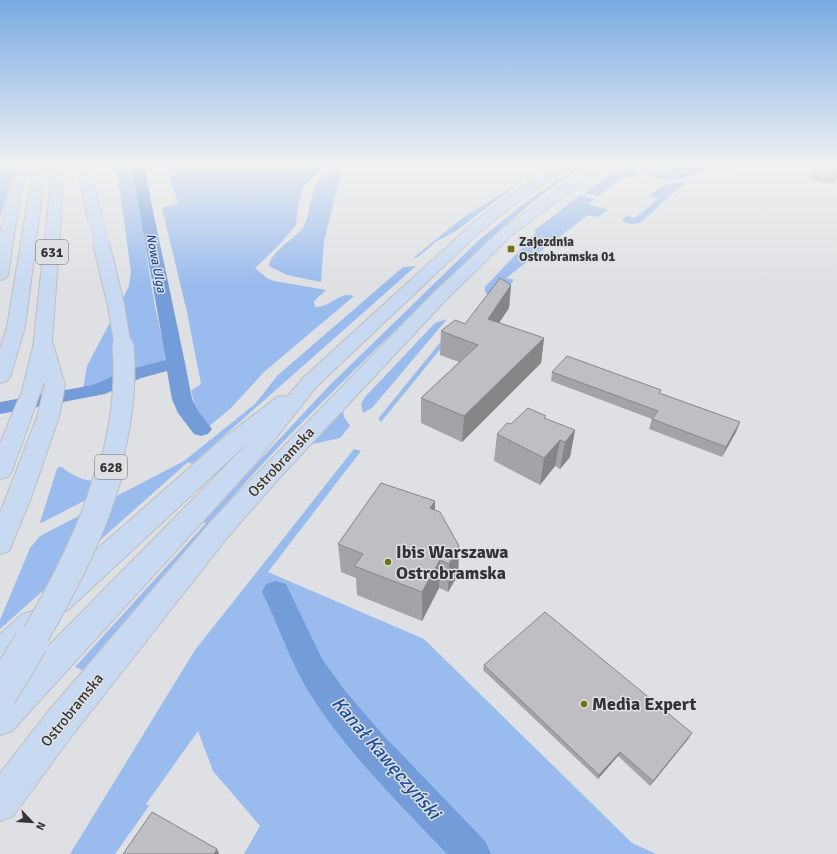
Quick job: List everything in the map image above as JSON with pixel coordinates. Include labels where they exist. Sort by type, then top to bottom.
[{"type":"main road","points":[[0,275],[13,203]]},
{"type":"main road","name":"631","points":[[0,377],[16,327],[34,203]]},
{"type":"main road","name":"631","points":[[0,471],[32,391],[42,347],[56,203]]},
{"type":"main road","name":"628","points":[[0,694],[43,621],[79,550],[105,487],[119,433],[123,402],[124,358],[117,312],[91,203]]},
{"type":"main road","name":"Ostrobramska","points":[[0,719],[248,457],[310,382],[477,227],[508,203]]},
{"type":"main road","name":"Ostrobramska","points":[[0,803],[59,725],[222,526],[297,445],[439,297],[507,232],[546,203]]},
{"type":"main road","points":[[0,544],[19,498],[48,417],[55,385],[43,333]]},
{"type":"main road","points":[[0,652],[229,445],[310,382]]},
{"type":"shaded area","points":[[0,203],[4,203],[0,217]]},
{"type":"shaded area","points":[[121,203],[139,203],[151,285],[161,333],[168,357],[162,362],[100,386],[83,389],[87,366],[129,286],[131,272]]},
{"type":"shaded area","points":[[299,203],[296,225],[281,243],[255,268],[267,278],[274,281],[326,290],[314,301],[315,307],[320,307],[344,296],[354,296],[264,372],[230,409],[208,427],[197,413],[191,391],[201,384],[187,312],[162,208],[178,204]]},
{"type":"shaded area","points":[[311,203],[334,203],[324,241],[321,282],[287,275],[269,266],[274,255],[302,229]]},
{"type":"shaded area","points":[[487,203],[493,203],[456,231],[437,241],[418,257],[412,259],[461,219]]},
{"type":"shaded area","points":[[525,203],[532,203],[494,235],[451,276],[350,374],[293,432],[212,520],[85,671],[75,667],[206,523],[202,522],[328,387],[480,239]]},
{"type":"shaded area","points":[[570,203],[590,203],[588,204],[608,210],[598,217],[588,215],[506,278],[514,280],[505,291],[488,295],[485,292],[485,287],[535,234],[535,230]]},
{"type":"shaded area","points":[[653,203],[663,203],[640,223],[631,224],[622,221],[626,216],[635,218]]},
{"type":"shaded area","points":[[416,266],[192,464],[188,462],[0,629],[0,620],[30,548],[40,536],[184,461],[255,404],[278,375],[403,267]]},
{"type":"shaded area","points":[[447,319],[372,408],[363,413],[361,404],[365,397],[435,323]]},
{"type":"shaded area","points":[[447,334],[447,341],[381,422],[378,419]]},
{"type":"shaded area","points":[[340,411],[343,411],[344,417],[350,426],[340,438],[313,444],[311,442]]},
{"type":"shaded area","points":[[354,449],[361,451],[268,572],[424,639],[632,843],[656,854],[244,854],[260,826],[213,771],[198,731],[146,804],[149,806],[115,854],[70,854],[195,650]]},
{"type":"shaded area","points":[[62,467],[69,473],[91,481],[123,481],[41,523],[40,522],[57,469]]},
{"type":"building","points":[[500,278],[511,285],[488,319],[544,338],[464,416],[421,398],[478,345],[441,331],[455,320],[465,324]]},
{"type":"building","points":[[567,356],[661,390],[659,393],[740,422],[726,447],[652,419],[658,411],[552,372]]},
{"type":"building","points":[[528,408],[546,416],[544,418],[575,430],[565,442],[560,440],[544,458],[497,434],[507,423],[511,424]]},
{"type":"building","points":[[381,483],[435,501],[430,508],[440,512],[459,546],[449,564],[440,560],[422,592],[354,566],[363,554],[338,544]]},
{"type":"building","name":"Media Expert","points":[[545,612],[692,733],[653,781],[620,752],[599,775],[484,665]]},
{"type":"building","points":[[152,812],[217,849],[214,854],[123,854]]},
{"type":"waterway","name":"Nowa Ulga","points":[[145,203],[176,363]]},
{"type":"waterway","points":[[0,408],[98,390],[134,374],[176,363]]},
{"type":"waterway","name":"Kanał Kawęczyński","points":[[176,363],[178,383],[182,399],[189,413],[201,429]]},
{"type":"waterway","name":"Kanał Kawęczyński","points":[[276,592],[312,669],[326,691],[353,726],[472,854]]},
{"type":"place","name":"Zajezdnia Ostrobramska 01","points":[[511,249]]},
{"type":"place","name":"Ibis Warszawa Ostrobramska","points":[[388,562]]},
{"type":"place","name":"Media Expert","points":[[584,704]]}]
